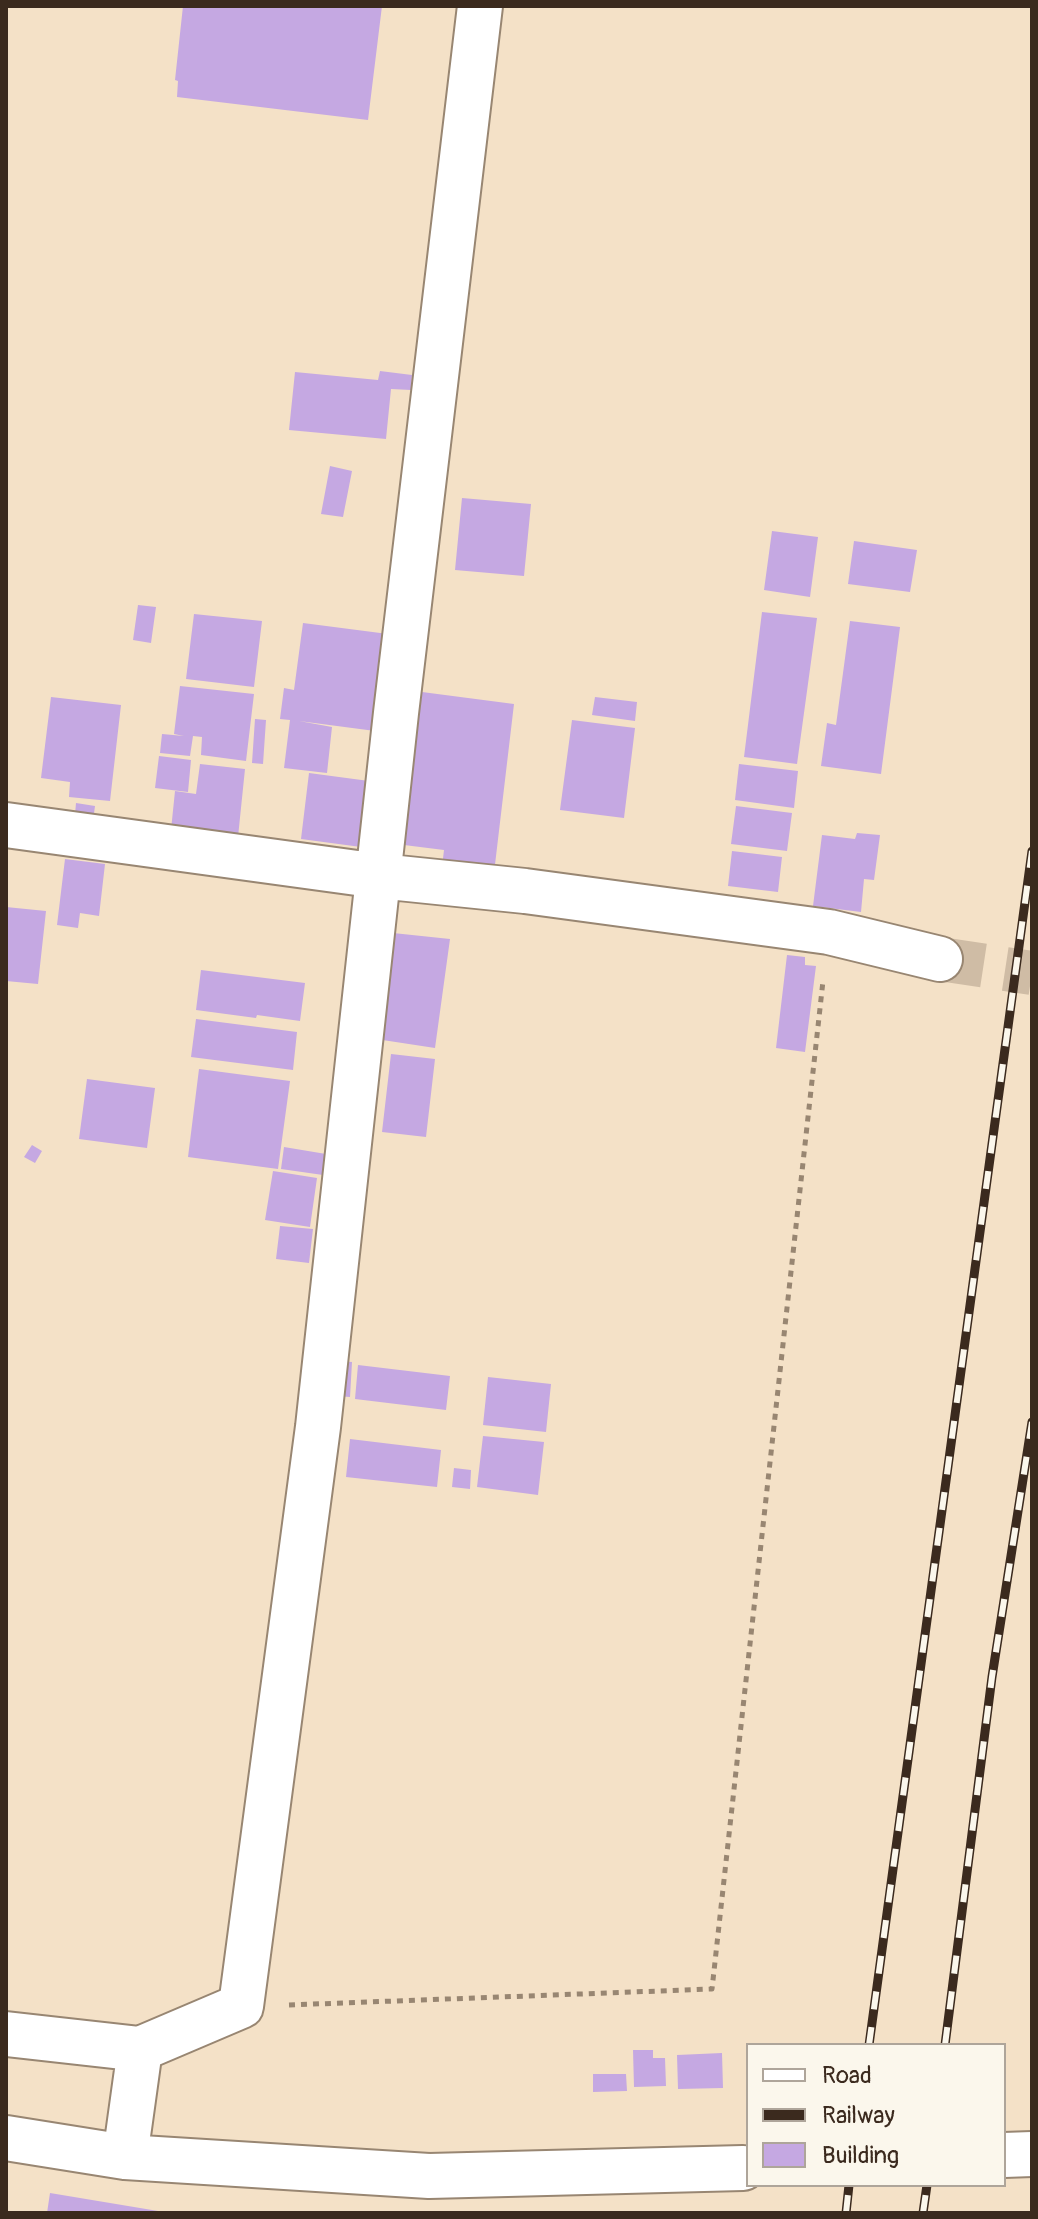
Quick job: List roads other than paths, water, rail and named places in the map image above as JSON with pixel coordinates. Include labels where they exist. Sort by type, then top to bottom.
[{"type":"street","points":[[6,2034],[140,2049],[241,2006],[318,1427],[480,6]]},
{"type":"street","points":[[6,825],[379,876],[525,891],[829,932],[940,959]]},
{"type":"street","points":[[125,2157],[140,2049]]},
{"type":"street","points":[[6,2138],[125,2157],[429,2176],[743,2168]]},
{"type":"street","points":[[1006,2155],[1032,2154]]},
{"type":"tunnel","points":[[940,959],[1032,973]]},
{"type":"railway","points":[[869,2043],[1032,851]]},
{"type":"railway","points":[[945,2043],[992,1677],[1032,1422]]},
{"type":"railway","points":[[846,2213],[849,2187]]},
{"type":"railway","points":[[923,2213],[927,2187]]}]
